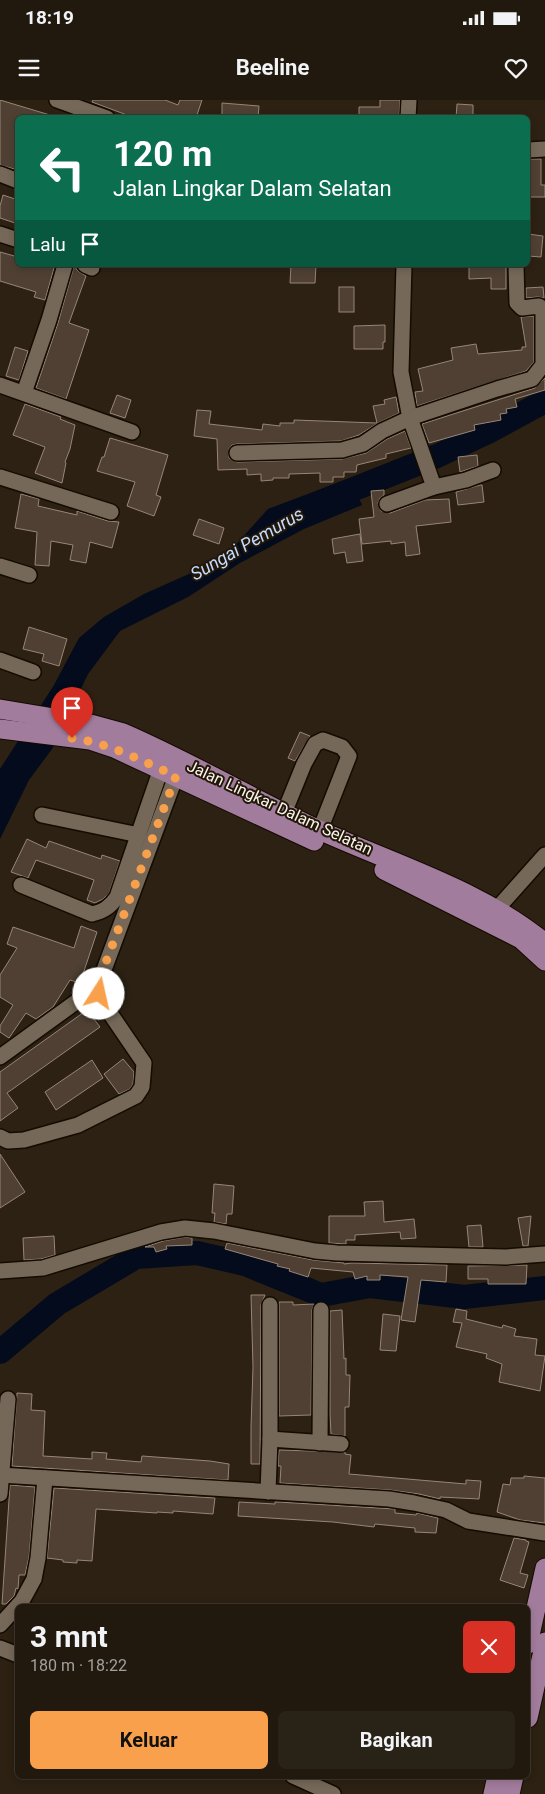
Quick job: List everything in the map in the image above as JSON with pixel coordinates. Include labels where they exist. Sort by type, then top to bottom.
[{"type":"main road","name":"Jalan Lingkar Dalam Selatan","points":[[0,709],[90,732],[114,748],[167,766],[282,818],[492,923],[521,939],[545,960]]},
{"type":"main road","name":"Jalan Lingkar Dalam Selatan","points":[[0,729],[90,732]]},
{"type":"main road","name":"Jalan Lingkar Dalam Selatan","points":[[317,836],[423,873],[523,925],[545,943]]},
{"type":"main road","points":[[530,1635],[545,1568]]},
{"type":"main road","points":[[530,1709],[545,1642]]},
{"type":"main road","points":[[493,1794],[496,1779]]},
{"type":"main road","points":[[510,1794],[513,1779]]},
{"type":"street","points":[[57,100],[98,115]]},
{"type":"street","points":[[408,115],[409,100]]},
{"type":"street","points":[[530,150],[545,149]]},
{"type":"street","points":[[0,174],[15,180]]},
{"type":"street","points":[[0,234],[15,239]]},
{"type":"street","points":[[24,394],[64,267]]},
{"type":"street","points":[[404,267],[401,372],[410,418],[432,482]]},
{"type":"street","points":[[237,453],[342,450],[363,444],[382,431],[410,418],[497,389],[527,382],[536,375],[543,365],[543,309],[539,306],[522,308],[517,302],[516,267]]},
{"type":"street","points":[[0,385],[132,432]]},
{"type":"street","points":[[387,504],[432,482],[466,480],[493,470]]},
{"type":"street","points":[[0,477],[111,512]]},
{"type":"street","points":[[0,566],[29,575]]},
{"type":"street","points":[[0,660],[33,672]]},
{"type":"street","points":[[282,818],[304,764],[315,744],[323,740],[342,747],[348,756],[317,836]]},
{"type":"street","points":[[21,885],[92,914],[100,913],[112,905],[167,766]]},
{"type":"street","points":[[0,1137],[8,1141],[24,1140],[78,1125],[136,1096],[142,1088],[144,1063],[101,1000],[98,986],[167,766]]},
{"type":"street","points":[[42,816],[139,835]]},
{"type":"street","points":[[496,910],[545,855]]},
{"type":"street","points":[[0,1057],[71,997],[98,986]]},
{"type":"street","points":[[0,1271],[43,1268],[160,1232],[185,1228],[214,1231],[315,1252],[506,1257],[545,1254]]},
{"type":"street","points":[[268,1492],[270,1304]]},
{"type":"street","points":[[320,1443],[321,1310]]},
{"type":"street","points":[[0,1494],[8,1399]]},
{"type":"street","points":[[270,1439],[341,1444]]},
{"type":"street","points":[[1,1475],[389,1499],[446,1510],[468,1521],[545,1533]]},
{"type":"street","points":[[19,1604],[34,1579],[46,1478]]},
{"type":"street","points":[[0,1625],[15,1609]]},
{"type":"street","points":[[0,1648],[15,1655]]},
{"type":"street","points":[[300,1779],[333,1794]]},
{"type":"water","points":[[350,478],[362,505],[304,529],[240,563],[188,597],[120,631],[88,674],[52,749],[29,780],[0,839],[0,769],[54,685],[79,638],[104,617],[144,594],[191,573],[232,549],[268,509]]},
{"type":"building","points":[[0,100],[50,115],[15,115],[15,169],[0,165]]},
{"type":"building","points":[[93,100],[165,100],[178,105],[180,100],[202,100],[197,115],[127,115],[92,102]]},
{"type":"building","points":[[380,100],[400,100],[399,115],[359,115],[359,107],[380,107]]},
{"type":"building","points":[[222,103],[259,106],[258,115],[222,115]]},
{"type":"building","points":[[457,104],[473,105],[473,115],[456,115]]},
{"type":"building","points":[[530,159],[541,159],[541,185],[545,185],[545,197],[530,197]]},
{"type":"building","points":[[3,195],[15,199],[15,223],[0,218],[0,206]]},
{"type":"building","points":[[530,234],[543,236],[541,257],[530,256]]},
{"type":"building","points":[[0,252],[15,256],[15,267],[54,268],[45,300],[34,297],[36,292],[0,281]]},
{"type":"building","points":[[75,267],[86,276],[69,323],[89,330],[66,399],[36,388]]},
{"type":"building","points":[[291,267],[316,267],[315,283],[290,283]]},
{"type":"building","points":[[469,267],[506,267],[506,289],[491,289],[491,278],[469,279]]},
{"type":"building","points":[[339,287],[354,287],[354,312],[339,312]]},
{"type":"building","points":[[543,287],[544,298],[526,298],[526,288]]},
{"type":"building","points":[[534,316],[534,362],[526,371],[417,406],[415,392],[423,391],[418,369],[453,360],[451,348],[476,344],[478,354],[522,350],[522,347],[526,347],[521,317]]},
{"type":"building","points":[[385,325],[383,349],[354,349],[354,326]]},
{"type":"building","points":[[15,347],[28,351],[19,380],[6,376]]},
{"type":"building","points":[[545,378],[545,390],[515,399],[517,407],[506,409],[507,413],[500,414],[501,420],[474,425],[475,430],[429,443],[422,424],[535,388]]},
{"type":"building","points":[[117,395],[131,400],[125,418],[110,413]]},
{"type":"building","points":[[396,397],[399,413],[359,435],[341,441],[237,444],[232,445],[229,449],[229,458],[237,462],[342,459],[366,453],[387,439],[405,431],[411,448],[386,454],[386,458],[357,465],[356,472],[344,472],[344,477],[333,477],[333,482],[320,482],[320,473],[289,474],[289,478],[273,478],[273,480],[261,481],[261,474],[247,475],[247,469],[218,470],[217,439],[194,436],[197,410],[211,411],[209,424],[262,430],[263,424],[280,426],[280,423],[294,423],[294,420],[377,423],[373,406],[385,404],[384,400]]},
{"type":"building","points":[[25,404],[61,417],[60,419],[75,425],[65,462],[62,483],[35,473],[45,447],[13,435]]},
{"type":"building","points":[[110,438],[168,455],[156,495],[161,497],[154,516],[127,506],[135,482],[97,471]]},
{"type":"building","points":[[477,455],[478,466],[460,472],[458,457]]},
{"type":"building","points":[[482,485],[484,502],[458,505],[456,492]]},
{"type":"building","points":[[384,490],[384,495],[378,503],[381,511],[390,513],[425,500],[449,499],[451,522],[416,526],[420,554],[406,556],[405,542],[391,544],[391,541],[362,544],[359,519],[374,517],[371,491]]},
{"type":"building","points":[[21,494],[39,499],[38,506],[77,515],[77,511],[108,521],[119,522],[112,548],[90,542],[86,563],[70,560],[73,545],[51,541],[49,566],[35,565],[37,532],[15,528]]},
{"type":"building","points":[[199,519],[224,528],[219,544],[193,535]]},
{"type":"building","points":[[360,534],[363,561],[347,563],[345,552],[334,554],[332,539]]},
{"type":"building","points":[[29,627],[67,639],[59,666],[42,661],[44,654],[23,649]]},
{"type":"building","points":[[300,732],[310,736],[295,761],[288,758]]},
{"type":"building","points":[[27,839],[46,848],[49,841],[101,859],[102,855],[120,861],[109,893],[95,903],[87,900],[94,880],[36,860],[28,878],[11,872]]},
{"type":"building","points":[[81,926],[97,932],[80,983],[70,980],[53,1007],[36,1019],[26,1013],[9,1038],[0,1032],[0,1026],[13,1005],[0,997],[0,975],[17,948],[7,944],[13,927],[74,948]]},
{"type":"building","points":[[87,1010],[100,1027],[7,1093],[18,1108],[0,1121],[0,1072]]},
{"type":"building","points":[[123,1059],[134,1072],[133,1084],[130,1089],[119,1094],[104,1074]]},
{"type":"building","points":[[92,1060],[103,1078],[56,1110],[45,1092]]},
{"type":"building","points":[[0,1154],[25,1192],[0,1208]]},
{"type":"building","points":[[214,1184],[234,1186],[232,1214],[227,1214],[226,1224],[214,1222],[215,1213],[212,1213]]},
{"type":"building","points":[[383,1201],[384,1222],[414,1219],[416,1238],[401,1239],[400,1232],[355,1235],[355,1240],[346,1240],[346,1244],[329,1243],[329,1216],[365,1216],[364,1202]]},
{"type":"building","points":[[531,1216],[528,1246],[523,1246],[518,1218]]},
{"type":"building","points":[[481,1225],[483,1247],[469,1247],[467,1226]]},
{"type":"building","points":[[54,1236],[55,1255],[41,1259],[24,1260],[23,1238]]},
{"type":"building","points":[[185,1237],[192,1238],[192,1245],[166,1246],[167,1249],[156,1252],[154,1247],[145,1247],[163,1241]]},
{"type":"building","points":[[227,1243],[313,1260],[344,1264],[447,1265],[446,1282],[421,1280],[415,1322],[401,1320],[408,1277],[380,1275],[380,1280],[367,1280],[367,1276],[355,1279],[353,1272],[311,1268],[308,1277],[289,1271],[290,1269],[277,1266],[278,1264],[225,1249]]},
{"type":"building","points":[[527,1265],[526,1284],[488,1284],[488,1279],[468,1279],[468,1266]]},
{"type":"building","points":[[251,1295],[265,1295],[261,1305],[260,1464],[251,1464],[253,1367]]},
{"type":"building","points":[[279,1302],[293,1302],[293,1305],[314,1304],[312,1310],[311,1415],[279,1416]]},
{"type":"building","points":[[456,1309],[467,1311],[466,1319],[502,1328],[503,1325],[516,1329],[514,1336],[537,1339],[535,1355],[545,1356],[540,1391],[499,1382],[502,1364],[486,1358],[487,1354],[456,1347],[462,1323],[453,1322]]},
{"type":"building","points":[[342,1310],[344,1359],[346,1358],[346,1375],[350,1375],[349,1407],[345,1407],[345,1436],[331,1434],[330,1414],[330,1311]]},
{"type":"building","points":[[383,1314],[400,1316],[396,1351],[380,1350]]},
{"type":"building","points":[[17,1393],[32,1394],[31,1410],[45,1411],[43,1456],[92,1459],[92,1452],[107,1453],[106,1459],[141,1462],[142,1456],[210,1461],[229,1464],[228,1480],[12,1466]]},
{"type":"building","points":[[279,1450],[345,1452],[345,1454],[351,1455],[349,1474],[466,1484],[466,1480],[481,1481],[479,1499],[440,1497],[440,1499],[390,1490],[280,1483],[281,1466],[278,1466]]},
{"type":"building","points":[[524,1476],[545,1478],[545,1523],[520,1520],[497,1512],[503,1484],[510,1485],[511,1478],[524,1478]]},
{"type":"building","points":[[10,1485],[35,1487],[29,1557],[25,1575],[19,1575],[18,1589],[16,1588],[14,1596],[6,1604],[2,1604]]},
{"type":"building","points":[[54,1488],[215,1498],[213,1514],[96,1509],[92,1561],[77,1560],[77,1563],[47,1558]]},
{"type":"building","points":[[239,1502],[275,1504],[275,1502],[278,1502],[395,1509],[395,1513],[416,1515],[417,1513],[438,1518],[436,1533],[415,1532],[415,1528],[375,1524],[374,1527],[333,1522],[238,1516]]},
{"type":"building","points":[[514,1538],[529,1542],[520,1573],[528,1575],[524,1588],[500,1580]]},
{"type":"waterway","name":"Sungai Pemurus","points":[[324,501],[437,456],[488,432],[545,401]]},
{"type":"waterway","points":[[0,1352],[57,1304],[136,1257],[197,1253],[245,1264],[321,1295],[370,1286],[464,1297],[545,1288]]},
{"type":"route","points":[[72,738],[90,740],[114,748],[176,776],[103,970],[98,986],[99,994]]}]
